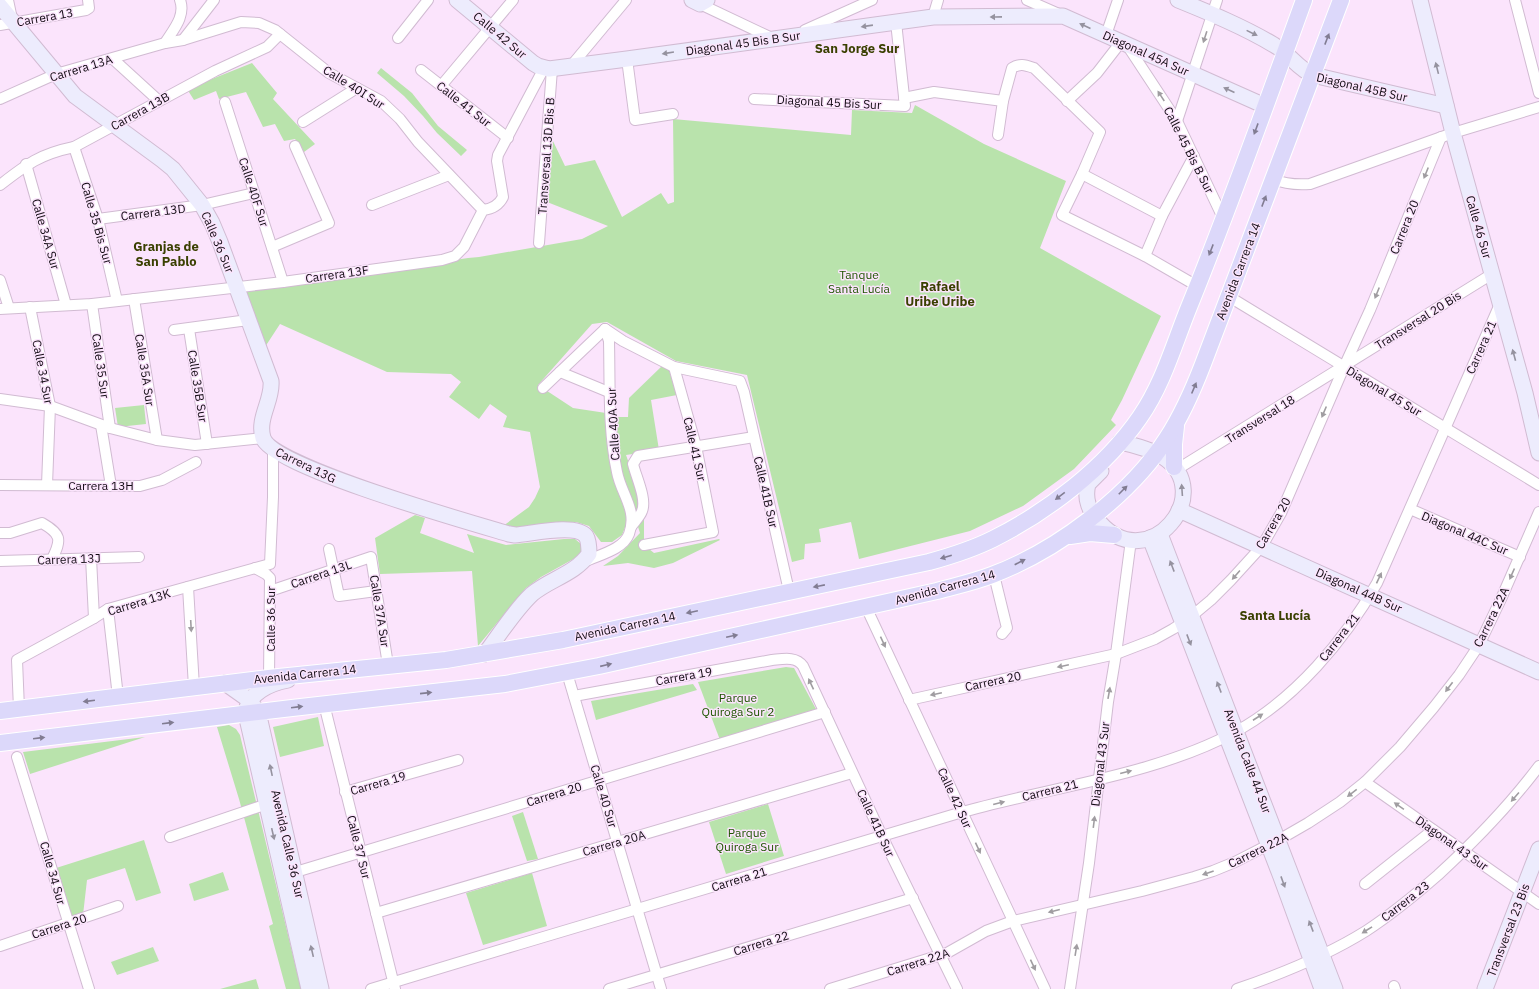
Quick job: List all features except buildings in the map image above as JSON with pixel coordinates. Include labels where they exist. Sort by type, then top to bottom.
[{"type":"main road","name":"Avenida Carrera 14","points":[[0,711],[225,683],[485,654],[563,640],[929,562],[965,551],[992,540],[1042,510],[1068,491],[1096,467],[1123,443],[1148,404],[1159,383],[1197,286],[1304,0]]},
{"type":"main road","name":"Avenida Carrera 14","points":[[0,743],[251,709],[324,704],[498,685],[568,673],[962,585],[994,575],[1022,562],[1063,538],[1094,516],[1132,480],[1156,453],[1177,423],[1196,384],[1341,0]]},
{"type":"main road","points":[[1175,469],[1174,439],[1177,423]]},
{"type":"main road","points":[[1063,538],[1090,533],[1114,535]]},
{"type":"street","points":[[8,0],[9,23]]},
{"type":"street","points":[[165,43],[181,17],[182,4],[180,0]]},
{"type":"street","points":[[183,40],[214,0]]},
{"type":"street","points":[[398,38],[428,0]]},
{"type":"street","name":"Calle 42 Sur","points":[[457,0],[533,63],[548,68]]},
{"type":"street","points":[[441,86],[513,0]]},
{"type":"street","points":[[571,66],[626,0]]},
{"type":"street","points":[[848,0],[848,11]]},
{"type":"street","points":[[792,36],[872,0]]},
{"type":"street","points":[[933,17],[938,0]]},
{"type":"street","points":[[1018,16],[1023,0]]},
{"type":"street","name":"Diagonal 45A Sur","points":[[1027,0],[1265,106]]},
{"type":"street","points":[[1106,35],[1118,0]]},
{"type":"street","name":"Diagonal 45B Sur","points":[[1178,0],[1215,7],[1285,53],[1305,71],[1313,76],[1446,106]]},
{"type":"street","name":"Calle 46 Sur","points":[[1420,0],[1446,106],[1447,134],[1492,274],[1535,418],[1539,453]]},
{"type":"street","points":[[700,1],[774,39]]},
{"type":"street","points":[[1516,1],[1534,56],[1539,93]]},
{"type":"street","name":"Carrera 13","points":[[9,23],[86,10],[89,4]]},
{"type":"street","name":"Calle 36 Sur","points":[[0,6],[9,23],[75,96],[162,160],[177,175],[202,206],[220,242],[271,385],[263,421],[268,443],[273,497],[270,564]]},
{"type":"street","points":[[1177,121],[1215,7]]},
{"type":"street","name":"Diagonal 45 Bis B Sur","points":[[548,68],[627,59],[933,17],[1063,16]]},
{"type":"street","name":"Carrera 13A","points":[[0,99],[56,74],[165,43],[183,40],[241,22]]},
{"type":"street","name":"Calle 40I Sur","points":[[241,22],[259,24],[275,30],[329,73],[381,101],[400,119],[449,175],[483,210]]},
{"type":"street","points":[[896,22],[904,102]]},
{"type":"street","name":"Carrera 13B","points":[[0,185],[26,164],[54,151],[74,147],[215,71],[267,47],[280,34]]},
{"type":"street","points":[[1067,101],[1097,73],[1124,43]]},
{"type":"street","name":"Calle 45 Bis B Sur","points":[[1124,43],[1177,121],[1223,218]]},
{"type":"street","points":[[113,59],[159,101]]},
{"type":"street","points":[[627,59],[635,120],[673,114]]},
{"type":"street","points":[[998,135],[1003,101],[1012,68],[1017,64],[1034,68],[1100,132],[1082,174],[1062,214],[1145,256],[1197,286]]},
{"type":"street","points":[[483,210],[493,208],[503,197],[497,161],[498,155],[548,68]]},
{"type":"street","name":"Transversal 13D Bis B","points":[[539,243],[548,68]]},
{"type":"street","name":"Calle 41 Sur","points":[[421,70],[508,138]]},
{"type":"street","points":[[303,122],[357,88]]},
{"type":"street","name":"Diagonal 45 Bis Sur","points":[[754,99],[904,102],[934,92],[1003,101]]},
{"type":"street","name":"Calle 40F Sur","points":[[225,102],[283,282]]},
{"type":"street","points":[[1273,179],[1298,185],[1310,184],[1447,134],[1539,107]]},
{"type":"street","name":"Carrera 20","points":[[909,700],[1116,654],[1154,639],[1173,629],[1211,600],[1231,580],[1262,546],[1281,513],[1447,134]]},
{"type":"street","points":[[272,247],[329,224],[295,146]]},
{"type":"street","name":"Calle 35 Bis Sur","points":[[74,147],[98,219],[117,301]]},
{"type":"street","points":[[1145,256],[1162,216],[1194,156]]},
{"type":"street","name":"Calle 34A Sur","points":[[26,164],[66,305]]},
{"type":"street","points":[[1082,174],[1162,216]]},
{"type":"street","points":[[372,205],[449,175]]},
{"type":"street","name":"Carrera 13D","points":[[98,219],[202,206],[254,193]]},
{"type":"street","name":"Carrera 13F","points":[[4,308],[92,304],[283,282],[442,260],[455,256],[464,246],[483,210]]},
{"type":"street","name":"Transversal 20 Bis","points":[[1344,367],[1492,274]]},
{"type":"street","points":[[0,280],[4,308]]},
{"type":"street","name":"Diagonal 45 Sur","points":[[1228,296],[1539,485]]},
{"type":"street","name":"Calle 35A Sur","points":[[134,299],[157,440]]},
{"type":"street","name":"Calle 35 Sur","points":[[92,304],[106,426],[111,486]]},
{"type":"street","name":"Carrera 21","points":[[371,989],[395,986],[638,909],[962,812],[1156,763],[1197,748],[1231,733],[1263,714],[1288,695],[1328,653],[1349,626],[1377,583],[1500,304]]},
{"type":"street","name":"Calle 34 Sur","points":[[30,307],[50,406],[47,485]]},
{"type":"street","points":[[174,330],[248,320]]},
{"type":"street","name":"Calle 35B Sur","points":[[189,329],[207,444]]},
{"type":"street","points":[[543,388],[605,329],[674,367]]},
{"type":"street","name":"Calle 40A Sur","points":[[605,329],[609,341],[612,452],[617,475],[631,509],[632,518],[629,534]]},
{"type":"street","name":"Calle 41 Sur","points":[[644,545],[713,532],[696,446],[674,367]]},
{"type":"street","name":"Calle 41B Sur","points":[[674,367],[740,381],[744,392],[789,591]]},
{"type":"street","name":"Transversal 18","points":[[1175,469],[1344,367]]},
{"type":"street","points":[[560,372],[611,393]]},
{"type":"street","name":"Carrera 13G","points":[[0,399],[50,406],[106,426],[157,440],[195,445],[268,443],[310,468],[357,487],[509,534],[515,535],[564,530],[582,533],[586,536],[589,546],[589,554],[584,562]]},
{"type":"street","points":[[485,654],[516,612],[532,595],[584,562],[617,547],[624,542],[629,534],[631,526],[643,511],[644,505],[633,464],[638,456],[754,437]]},
{"type":"street","points":[[1094,516],[1114,535],[1131,540],[1155,536],[1172,523],[1179,510],[1182,502],[1182,486],[1175,469],[1164,458],[1156,453],[1123,443]]},
{"type":"street","name":"Avenida Carrera 14","points":[[1094,516],[1088,505],[1088,484],[1123,443]]},
{"type":"street","name":"Carrera 13H","points":[[0,485],[140,486],[162,480],[196,462]]},
{"type":"street","name":"Diagonal 44B Sur","points":[[1179,510],[1262,546],[1539,672]]},
{"type":"street","name":"Diagonal 44C Sur","points":[[1410,510],[1520,557]]},
{"type":"street","name":"Carrera 22A","points":[[830,989],[941,956],[986,931],[1013,921],[1142,891],[1194,877],[1235,862],[1274,843],[1340,802],[1365,782],[1400,747],[1434,707],[1479,645],[1539,512]]},
{"type":"street","points":[[0,533],[10,533],[42,523],[54,530],[59,538],[58,548],[52,559]]},
{"type":"street","name":"Avenida Calle 44 Sur","points":[[1155,536],[1317,957],[1335,989]]},
{"type":"street","name":"Diagonal 43 Sur","points":[[1070,989],[1083,904],[1108,702],[1131,540]]},
{"type":"street","points":[[329,549],[340,596],[376,591]]},
{"type":"street","name":"Carrera 13J","points":[[0,561],[138,557]]},
{"type":"street","name":"Carrera 13L","points":[[270,591],[371,557]]},
{"type":"street","name":"Calle 37A Sur","points":[[371,557],[388,665]]},
{"type":"street","points":[[91,558],[94,618]]},
{"type":"street","name":"Carrera 13K","points":[[19,709],[17,660],[108,609],[270,564]]},
{"type":"street","name":"Calle 36 Sur","points":[[255,568],[262,571],[270,578],[269,678]]},
{"type":"street","points":[[994,575],[1007,628],[1002,634]]},
{"type":"street","points":[[188,588],[194,687]]},
{"type":"street","name":"Calle 42 Sur","points":[[866,607],[1044,989]]},
{"type":"street","points":[[108,609],[118,697]]},
{"type":"street","name":"Calle 41B Sur","points":[[794,659],[800,661],[803,666],[882,836],[957,989]]},
{"type":"street","name":"Carrera 19","points":[[574,696],[772,660],[794,659]]},
{"type":"street","points":[[251,709],[260,691],[284,681],[354,672],[388,665]]},
{"type":"street","name":"Calle 40 Sur","points":[[568,673],[661,989]]},
{"type":"street","points":[[225,683],[241,693],[251,709]]},
{"type":"street","name":"Calle 37 Sur","points":[[324,704],[360,852],[395,986]]},
{"type":"street","name":"Avenida Calle 36 Sur","points":[[251,709],[267,804],[321,989]]},
{"type":"street","name":"Avenida Calle 36 Sur","points":[[251,709],[288,874],[309,989]]},
{"type":"street","name":"Carrera 20","points":[[288,874],[824,712]]},
{"type":"street","name":"Calle 34 Sur","points":[[17,757],[67,924],[89,989]]},
{"type":"street","name":"Carrera 19","points":[[345,792],[458,760]]},
{"type":"street","name":"Carrera 23","points":[[1237,989],[1317,957],[1353,938],[1391,914],[1464,851],[1502,811],[1539,766]]},
{"type":"street","name":"Carrera 20A","points":[[376,913],[852,773]]},
{"type":"street","name":"Diagonal 43 Sur","points":[[1365,782],[1539,904]]},
{"type":"street","points":[[170,837],[267,804]]},
{"type":"street","points":[[1365,884],[1433,830]]},
{"type":"street","name":"Transversal 23 Bis","points":[[1485,989],[1539,849]]},
{"type":"street","name":"Carrera 22","points":[[609,989],[913,898]]},
{"type":"street","name":"Carrera 20","points":[[0,946],[118,906]]},
{"type":"street","name":"Avenida Calle 44 Sur","points":[[1317,957],[1322,989]]},
{"type":"green space","points":[[252,63],[277,93],[273,99],[315,144],[304,152],[295,139],[284,141],[275,124],[263,127],[246,92],[219,99],[216,91],[194,100],[187,89]]},
{"type":"green space","points":[[381,68],[412,93],[438,126],[467,150],[461,156],[437,133],[404,96],[377,73]]},
{"type":"green space","name":"Tanque Santa Lucía","points":[[915,105],[984,144],[1066,181],[1040,248],[1161,316],[1122,400],[1111,420],[1116,425],[1074,469],[1023,506],[970,531],[859,559],[851,522],[819,529],[821,542],[805,544],[804,559],[792,562],[747,375],[676,361],[607,322],[592,324],[538,385],[573,408],[606,413],[610,464],[628,514],[622,535],[612,542],[601,542],[589,526],[576,522],[515,528],[503,526],[529,507],[540,487],[530,432],[503,427],[507,416],[490,404],[479,419],[449,397],[461,382],[451,374],[387,372],[280,324],[265,347],[246,292],[479,257],[582,239],[608,226],[547,202],[552,139],[565,166],[595,160],[622,217],[661,193],[668,204],[674,202],[673,119],[851,135],[852,110],[912,113]]},
{"type":"green space","points":[[662,366],[669,370],[677,395],[651,400],[659,450],[626,455],[644,505],[644,545],[654,553],[720,540],[673,563],[654,568],[628,563],[603,566],[618,556],[640,533],[623,479],[618,450],[616,417],[628,417],[629,398]]},
{"type":"green space","points":[[144,405],[146,424],[118,427],[115,408]]},
{"type":"green space","points":[[415,515],[425,518],[420,533],[474,553],[467,534],[506,545],[575,539],[581,544],[581,554],[541,577],[526,588],[478,646],[472,571],[380,574],[375,538]]},
{"type":"green space","name":"Parque Quiroga Sur 2","points":[[786,667],[794,668],[817,711],[720,740],[698,682]]},
{"type":"green space","points":[[693,684],[697,690],[596,720],[591,701]]},
{"type":"green space","points":[[318,717],[324,746],[280,757],[273,727]]},
{"type":"green space","points":[[229,725],[236,729],[240,735],[301,989],[286,989],[269,926],[273,924],[239,799],[217,727]]},
{"type":"green space","points":[[145,737],[30,774],[23,752]]},
{"type":"green space","name":"Parque Quiroga Sur","points":[[768,804],[784,856],[726,874],[709,822]]},
{"type":"green space","points":[[523,812],[538,859],[527,861],[512,816]]},
{"type":"green space","points":[[144,840],[161,893],[136,901],[125,868],[87,880],[83,915],[69,919],[53,869]]},
{"type":"green space","points":[[223,872],[229,890],[194,901],[189,884]]},
{"type":"green space","points":[[532,873],[547,926],[483,945],[466,893]]},
{"type":"green space","points":[[153,947],[159,961],[117,975],[111,962]]},
{"type":"green space","points":[[256,979],[259,989],[220,989]]},
{"type":"district","name":"San Jorge Sur","points":[[857,48]]},
{"type":"district","name":"Granjas de San Pablo","points":[[166,254]]},
{"type":"district","name":"Rafael Uribe Uribe","points":[[940,294]]},
{"type":"district","name":"Santa Lucía","points":[[1275,615]]}]
